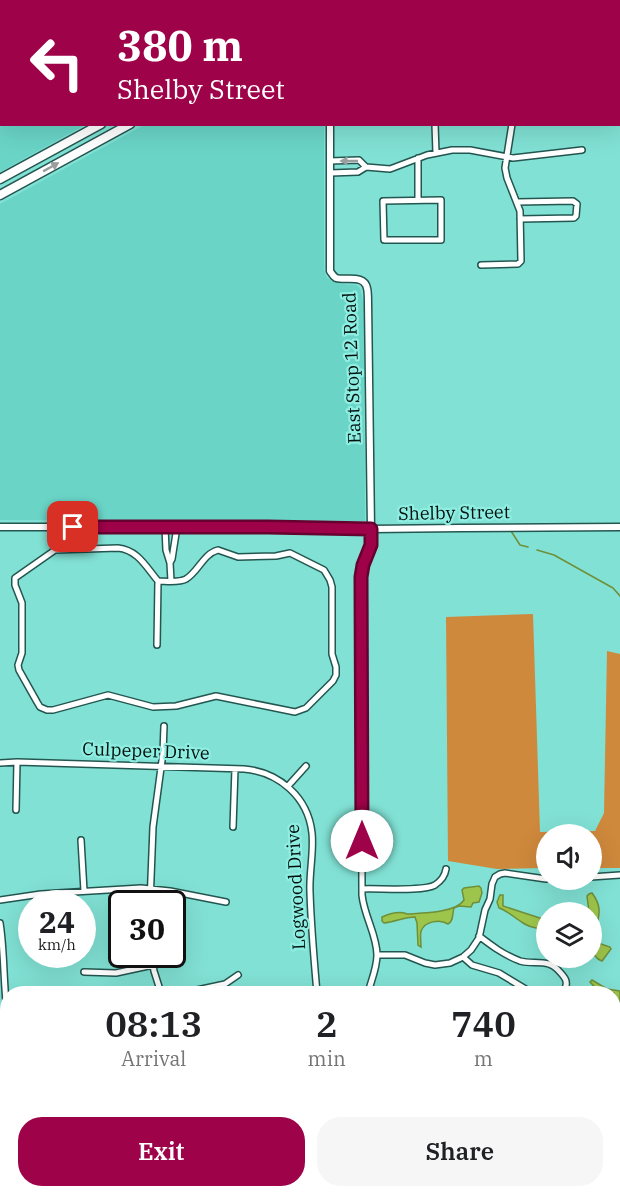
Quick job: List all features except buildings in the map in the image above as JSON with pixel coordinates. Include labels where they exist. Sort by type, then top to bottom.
[{"type":"main road","points":[[0,179],[97,126]]},
{"type":"main road","points":[[0,195],[126,126]]},
{"type":"street","name":"East Stop 12 Road","points":[[330,126],[330,271],[337,278],[357,279],[367,285],[371,529]]},
{"type":"street","points":[[435,126],[436,153]]},
{"type":"street","points":[[481,265],[518,264],[520,262],[520,219],[517,202],[505,168],[512,126]]},
{"type":"street","points":[[330,173],[358,172],[366,167],[390,169],[447,150],[467,150],[507,158],[582,150]]},
{"type":"street","points":[[418,158],[418,200]]},
{"type":"street","points":[[330,161],[359,160],[366,167]]},
{"type":"street","points":[[418,200],[441,200],[441,240],[384,240],[383,201],[418,200]]},
{"type":"street","points":[[517,202],[573,201],[577,204],[574,218],[520,219]]},
{"type":"street","name":"Shelby Street","points":[[0,527],[371,529],[620,527]]},
{"type":"street","points":[[165,527],[171,581]]},
{"type":"street","points":[[170,563],[177,527]]},
{"type":"street","points":[[370,986],[377,955],[363,904],[362,889],[361,577],[371,545],[371,529]]},
{"type":"street","points":[[157,645],[158,581],[133,552],[124,549],[59,549],[52,551],[17,576],[15,585],[22,603],[22,653],[18,668],[38,704],[45,709],[52,710],[108,695],[152,707],[176,706],[217,696],[297,712],[306,708],[333,681],[336,673],[332,654],[332,587],[327,573],[313,564],[291,553],[276,556],[238,557],[216,550],[210,553],[187,579],[158,581]]},
{"type":"street","points":[[151,889],[153,827],[164,726]]},
{"type":"street","points":[[16,810],[17,762]]},
{"type":"street","name":"Culpeper Drive","points":[[0,763],[249,770],[266,774],[288,786]]},
{"type":"street","points":[[288,786],[306,766]]},
{"type":"street","points":[[233,827],[235,769]]},
{"type":"street","name":"Logwood Drive","points":[[288,786],[304,806],[312,833],[310,890],[316,986]]},
{"type":"street","points":[[81,840],[84,890]]},
{"type":"street","points":[[362,889],[428,888],[440,881],[446,869]]},
{"type":"street","points":[[377,955],[403,955],[435,965],[448,964],[463,957],[471,950],[479,936],[495,877],[505,873],[536,878]]},
{"type":"street","points":[[602,876],[620,875]]},
{"type":"street","points":[[96,890],[151,889],[226,902]]},
{"type":"street","points":[[0,900],[18,897]]},
{"type":"street","points":[[0,923],[4,986]]},
{"type":"street","points":[[479,936],[496,949],[521,961],[552,965],[564,976],[567,986]]},
{"type":"street","points":[[463,957],[472,965],[499,973],[520,986]]},
{"type":"street","points":[[84,972],[116,974],[141,968]]},
{"type":"street","points":[[154,968],[159,986]]},
{"type":"street","points":[[216,986],[225,984],[238,975]]},
{"type":"shaded area","points":[[2,126],[83,126],[0,172]]},
{"type":"shaded area","points":[[142,126],[324,126],[324,270],[327,278],[360,288],[364,304],[365,521],[0,520],[0,204]]},
{"type":"shaded area","points":[[533,614],[540,824],[536,824],[536,868],[497,869],[448,861],[446,617]]},
{"type":"shaded area","points":[[607,651],[620,654],[620,868],[602,868],[602,824],[598,824],[604,813]]},
{"type":"shaded area","points":[[479,886],[482,893],[479,902],[473,903],[471,907],[454,908],[464,900],[462,890]]},
{"type":"shaded area","points":[[592,893],[598,902],[588,902],[589,894]]},
{"type":"shaded area","points":[[500,895],[503,895],[503,906],[536,917],[536,928],[521,922],[499,908],[497,902]]},
{"type":"shaded area","points":[[454,908],[450,923],[433,922],[423,928],[421,947],[418,945],[415,917],[384,923],[382,921],[382,917],[394,913],[429,913]]},
{"type":"shaded area","points":[[602,944],[611,949],[602,961]]},
{"type":"shaded area","points":[[592,980],[602,986],[594,986],[590,982]]},
{"type":"waterway","points":[[511,531],[520,545],[528,547]]},
{"type":"waterway","points":[[537,550],[554,555],[613,588],[620,596]]},
{"type":"route","points":[[73,527],[371,529],[371,545],[361,577],[362,841]]}]
